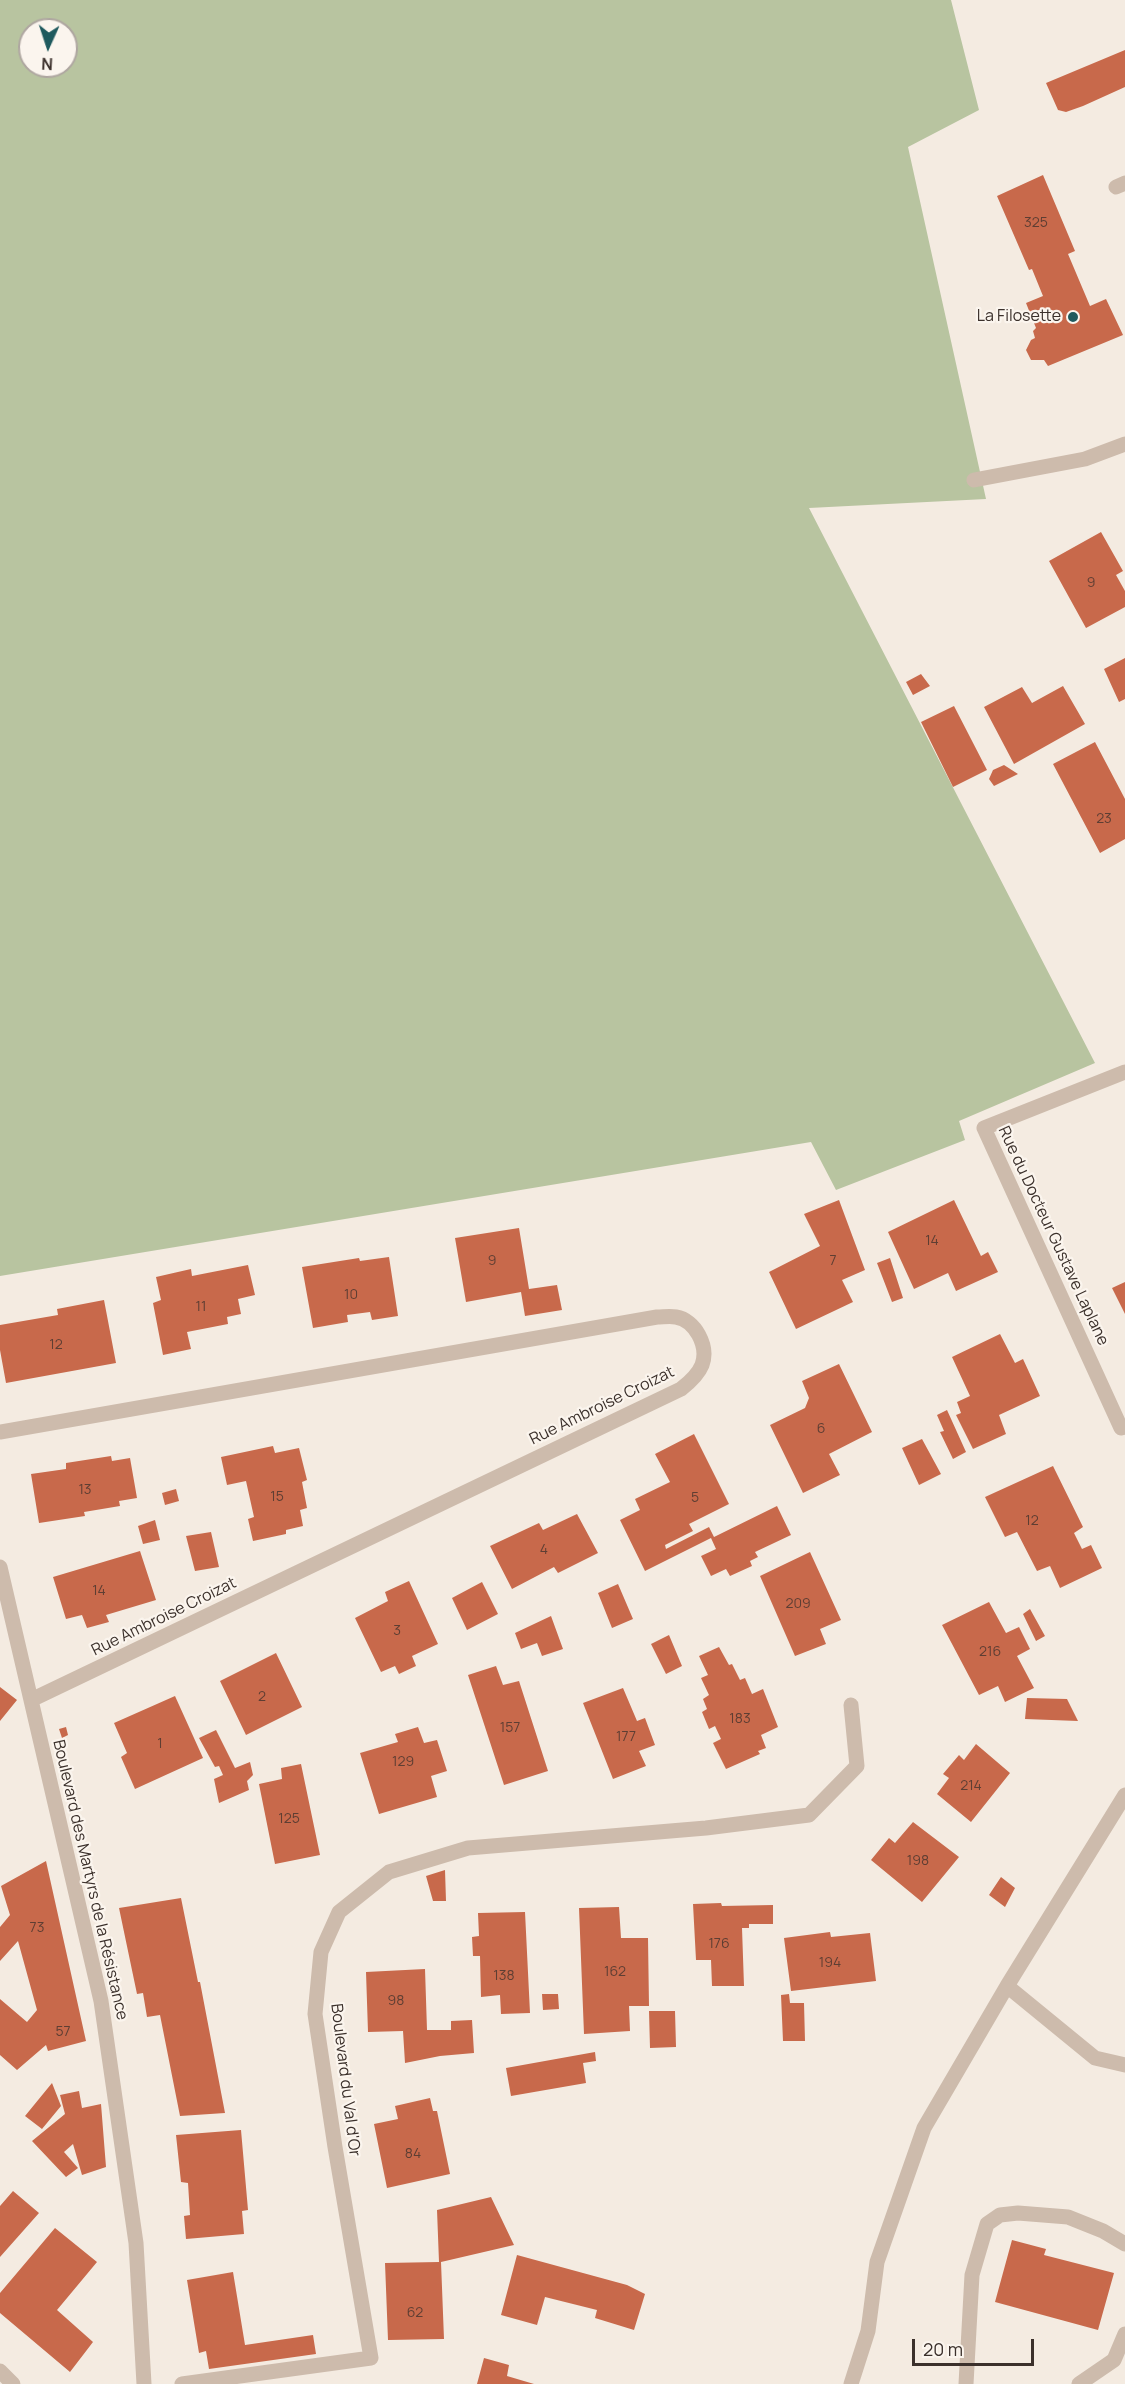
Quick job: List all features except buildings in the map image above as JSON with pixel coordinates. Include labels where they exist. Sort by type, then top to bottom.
[{"type":"street","points":[[974,480],[1085,459],[1125,444]]},
{"type":"street","name":"Rue du Docteur Gustave Laplane","points":[[1125,1072],[984,1128],[1121,1428],[1125,1426]]},
{"type":"street","name":"Rue Ambroise Croizat","points":[[0,1432],[657,1317],[676,1317],[690,1323],[699,1333],[703,1347],[703,1363],[694,1378],[681,1389],[31,1700]]},
{"type":"street","name":"Boulevard des Martyrs de la Résistance","points":[[0,1567],[101,2001],[136,2244],[144,2384]]},
{"type":"street","name":"Boulevard du Val d'Or","points":[[182,2384],[371,2358],[315,2014],[321,1952],[339,1912],[388,1872],[468,1848],[706,1828],[810,1815],[857,1766],[851,1705]]},
{"type":"street","points":[[851,2384],[868,2331],[877,2262],[924,2128],[1006,1986],[1125,1795]]},
{"type":"street","points":[[1006,1986],[1095,2058],[1125,2065]]},
{"type":"street","points":[[966,2384],[972,2275],[987,2224],[1000,2215],[1018,2213],[1068,2217],[1103,2231],[1125,2244]]},
{"type":"street","points":[[1079,2384],[1114,2360],[1125,2334]]},
{"type":"street","points":[[0,2371],[13,2384]]},
{"type":"green space","points":[[0,0],[951,0],[979,110],[908,147],[986,499],[809,508],[1095,1063],[959,1121],[965,1140],[836,1190],[811,1142],[0,1276]]},
{"type":"place","name":"La Filosette","points":[[1073,317]]}]
